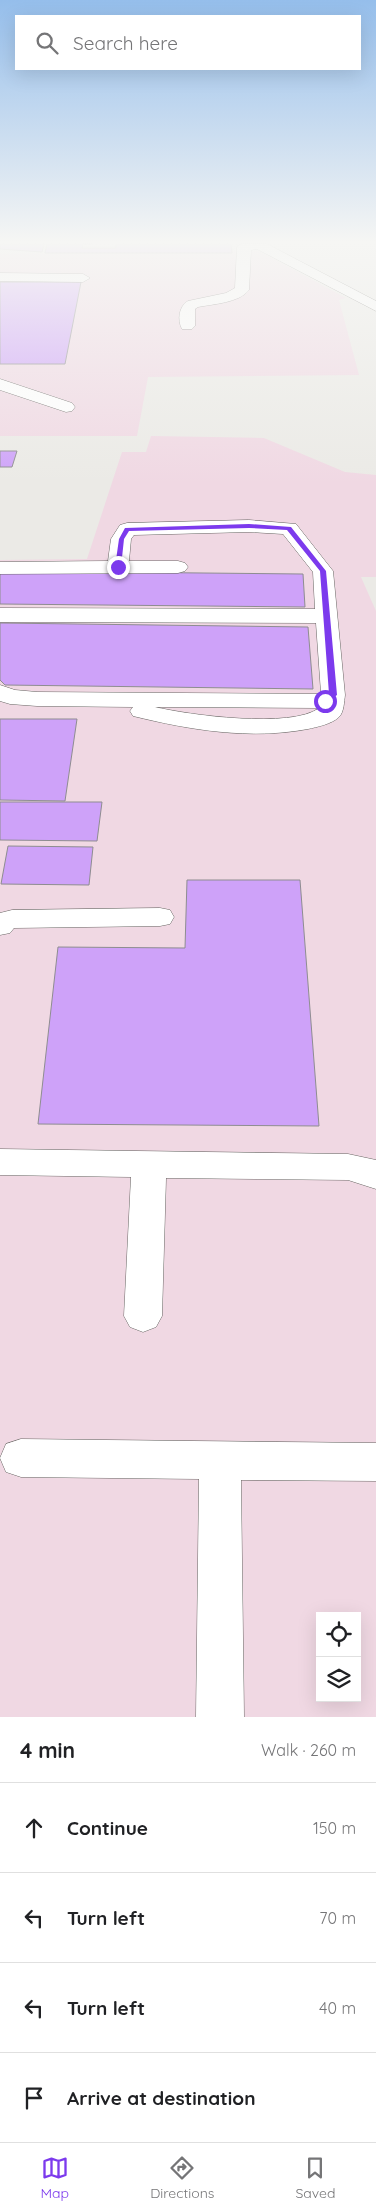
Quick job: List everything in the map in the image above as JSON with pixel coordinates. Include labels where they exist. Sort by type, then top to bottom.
[{"type":"street","points":[[0,384],[66,408]]},
{"type":"street","points":[[0,692],[10,697],[37,699],[105,699],[179,720],[293,725],[323,718],[330,713],[333,695],[323,571],[289,528],[249,526],[127,529],[122,539],[118,567]]},
{"type":"street","points":[[0,568],[178,566]]},
{"type":"street","points":[[0,615],[327,616]]},
{"type":"street","points":[[0,926],[3,922],[12,919],[160,917]]},
{"type":"street","points":[[0,1162],[348,1167],[369,1171],[376,1175]]},
{"type":"street","points":[[143,1316],[148,1165]]},
{"type":"street","points":[[21,1458],[376,1462]]},
{"type":"street","points":[[220,1461],[220,1717]]},
{"type":"shaded area","points":[[0,324],[345,324],[359,375],[148,377],[137,436],[0,436]]},
{"type":"shaded area","points":[[151,436],[264,438],[345,472],[376,475],[376,577],[361,577],[376,611],[376,1717],[0,1717],[0,560],[87,559],[122,452],[146,452]]},
{"type":"building","points":[[0,324],[73,324],[65,364],[0,364]]},
{"type":"building","points":[[0,451],[17,451],[12,467],[0,467]]},
{"type":"building","points":[[0,571],[303,574],[305,607],[0,604]]},
{"type":"building","points":[[0,623],[308,627],[313,689],[5,685],[0,680]]},
{"type":"building","points":[[0,719],[77,719],[65,801],[0,800]]},
{"type":"building","points":[[0,802],[102,802],[97,841],[0,840]]},
{"type":"building","points":[[8,846],[93,847],[89,885],[1,884]]},
{"type":"building","points":[[187,880],[300,880],[319,1126],[38,1124],[58,947],[185,948]]},
{"type":"route","points":[[118,567],[122,539],[127,529],[249,526],[289,528],[323,571],[333,695],[325,701]]}]
